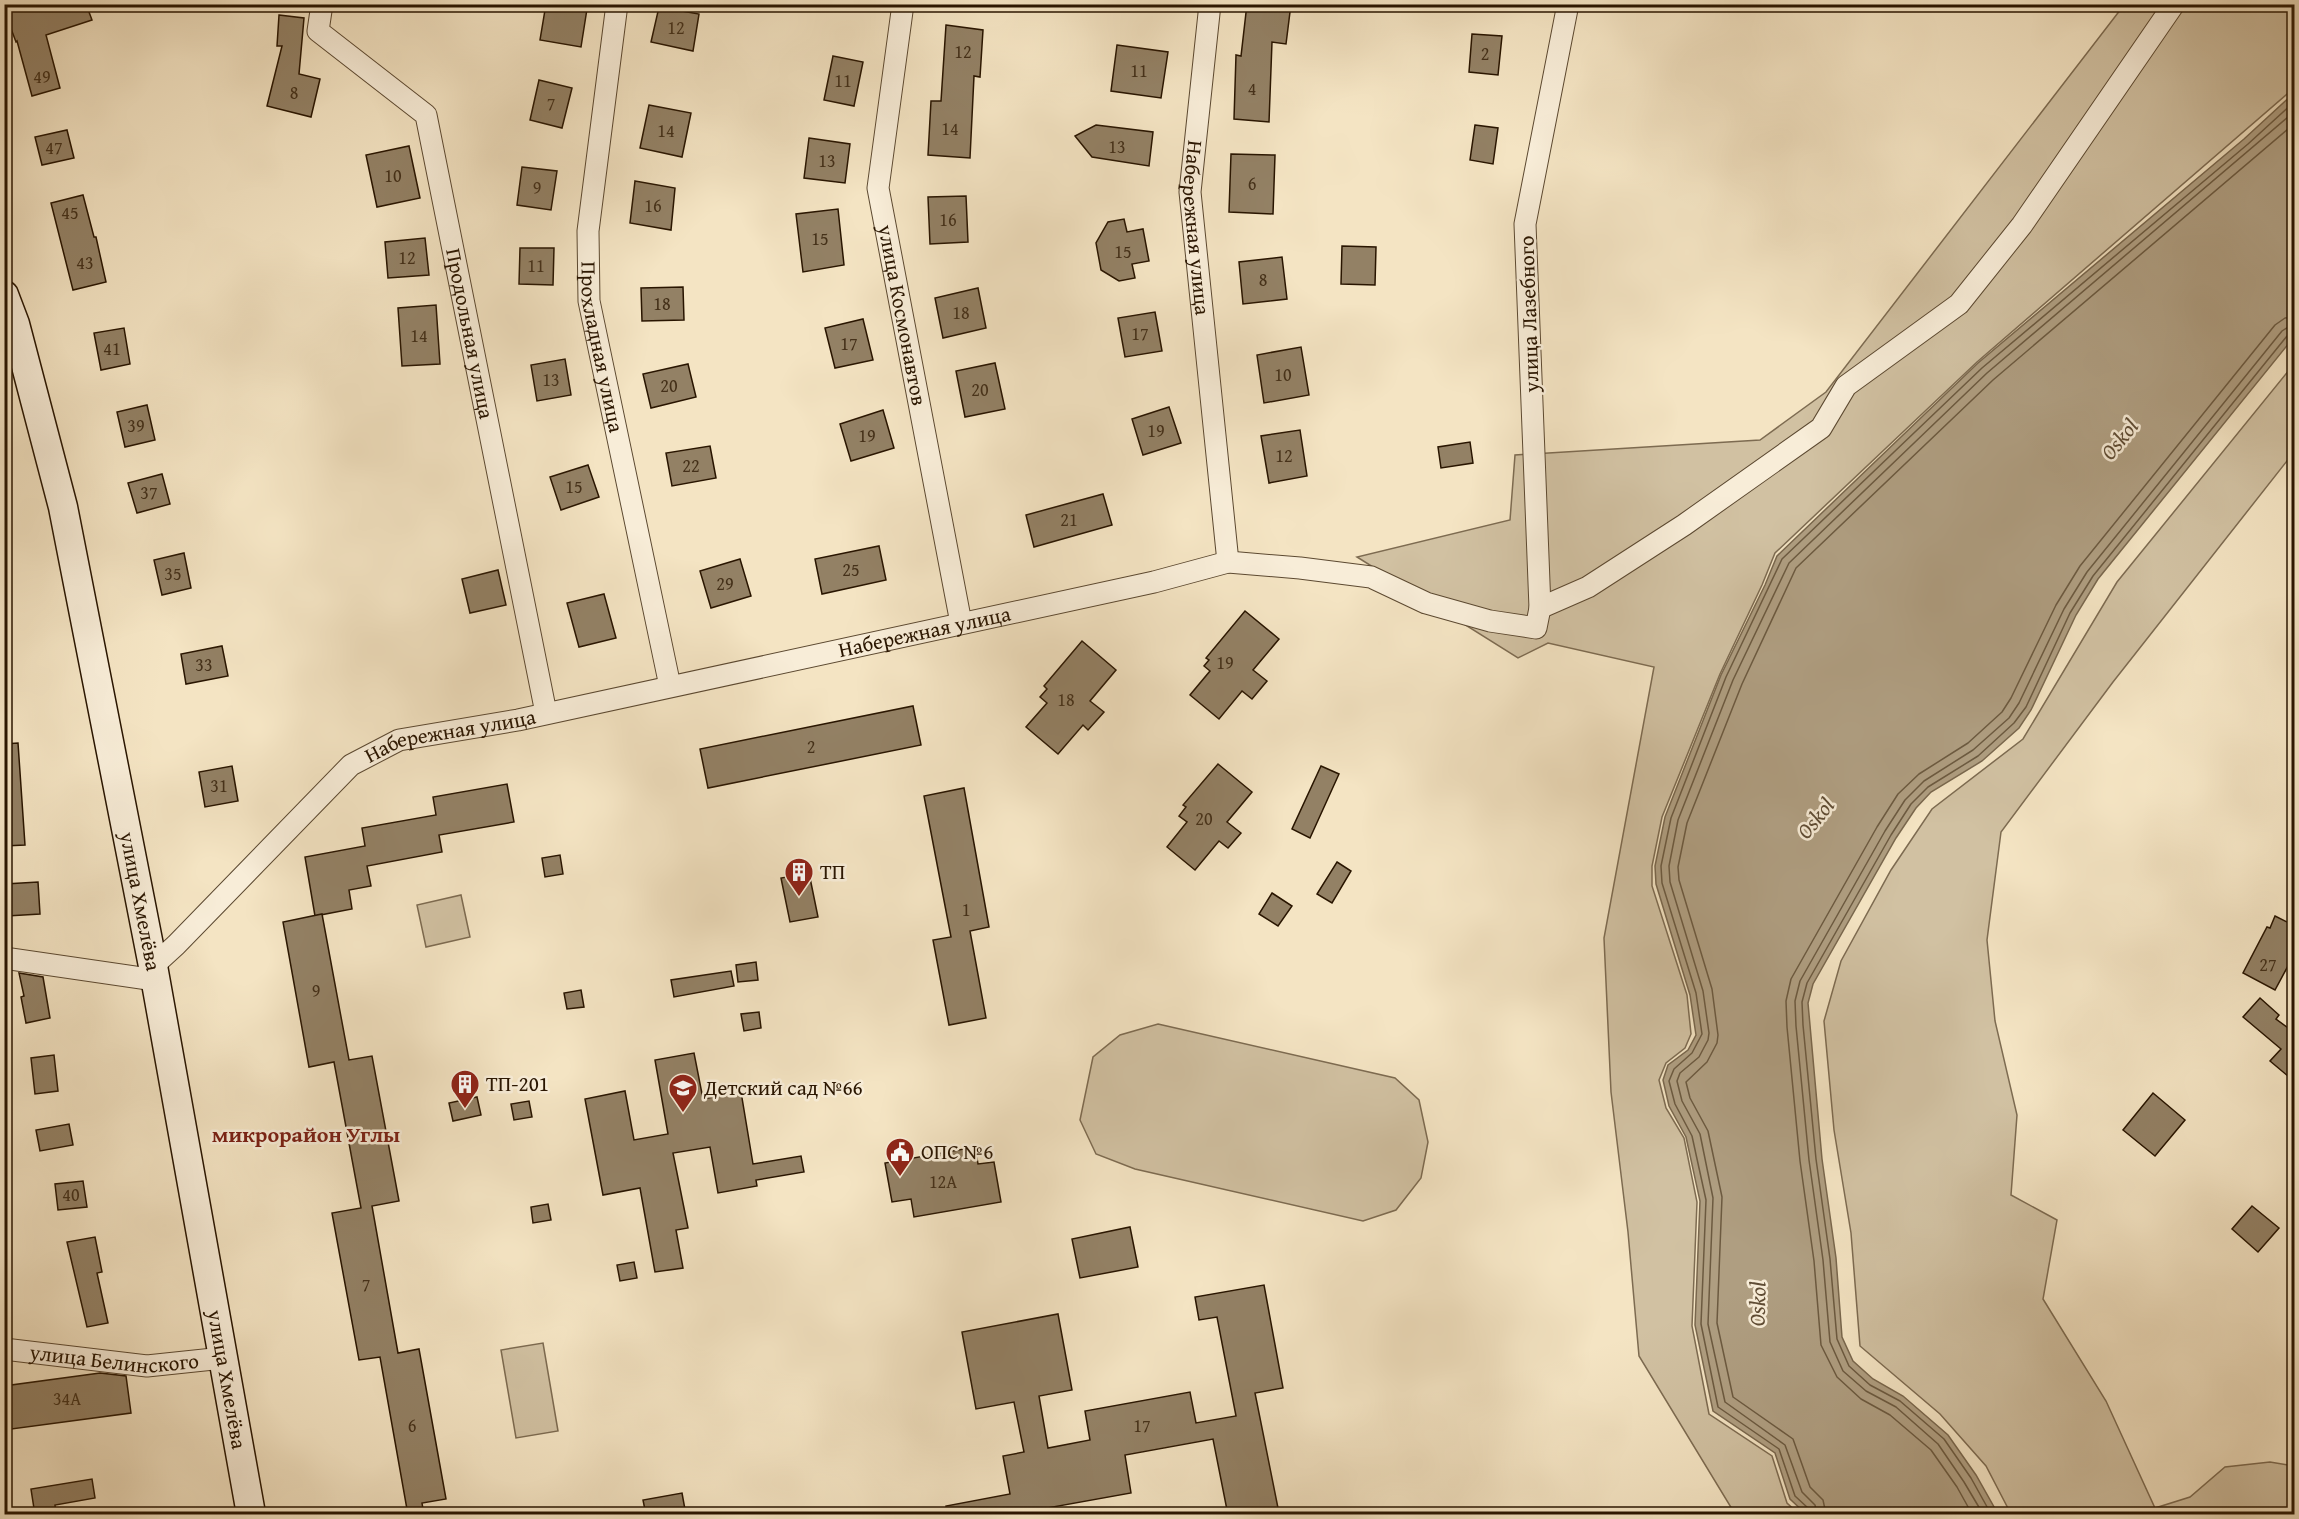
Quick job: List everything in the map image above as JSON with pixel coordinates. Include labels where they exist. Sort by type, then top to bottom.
[{"type":"main road","name":"улица Хмелёва","points":[[4,295],[15,324],[63,507],[154,973],[250,1515]]},
{"type":"street","name":"Продольная улица","points":[[322,4],[318,31],[426,115],[546,713]]},
{"type":"street","name":"Прохладная улица","points":[[617,4],[588,231],[589,301],[669,687]]},
{"type":"street","name":"улица Космонавтов","points":[[903,4],[879,188],[961,623]]},
{"type":"street","name":"Набережная улица","points":[[154,973],[176,945],[351,765],[399,740],[546,713],[669,687],[1154,582],[1228,562],[1190,192],[1210,4]]},
{"type":"street","name":"улица Лазебного","points":[[1538,618],[1525,224],[1568,4]]},
{"type":"street","points":[[1228,562],[1371,577],[1426,603],[1490,621],[1538,618],[1684,525],[1821,428],[1846,386],[1959,304],[2022,225],[2174,4]]},
{"type":"street","points":[[4,958],[154,973]]},
{"type":"street","name":"улица Белинского","points":[[4,1349],[147,1366],[223,1358]]},
{"type":"shaded area","points":[[2124,5],[2294,5],[2294,88],[1977,362],[1775,553],[1720,674],[1662,817],[1652,866],[1652,886],[1687,995],[1691,1034],[1685,1048],[1666,1063],[1659,1080],[1666,1108],[1684,1138],[1697,1202],[1692,1326],[1709,1414],[1772,1456],[1787,1503],[1799,1514],[1735,1514],[1639,1356],[1628,1232],[1611,1092],[1604,938],[1654,667],[1548,643],[1518,658],[1357,557],[1510,520],[1515,455],[1760,440],[1826,392]]},
{"type":"shaded area","points":[[2294,364],[2294,452],[2113,682],[2001,832],[1987,940],[1995,1021],[2017,1115],[2011,1195],[2057,1220],[2043,1299],[2106,1401],[2155,1508],[2190,1497],[2225,1467],[2270,1462],[2294,1466],[2294,1506],[2268,1514],[2011,1514],[1986,1466],[1940,1414],[1860,1346],[1851,1233],[1834,1130],[1824,1021],[1841,961],[1891,870],[1932,809],[2023,739],[2117,582]]},
{"type":"shaded area","points":[[461,895],[470,937],[426,947],[417,905]]},
{"type":"shaded area","points":[[1158,1024],[1395,1078],[1419,1100],[1428,1142],[1421,1178],[1396,1210],[1363,1221],[1135,1169],[1096,1154],[1080,1120],[1093,1057],[1120,1035]]},
{"type":"shaded area","points":[[543,1343],[558,1431],[516,1438],[501,1350]]},
{"type":"water","name":"Oskol","points":[[2294,93],[2294,337],[2098,579],[2076,615],[2031,710],[2019,728],[1982,761],[1931,792],[1916,808],[1896,838],[1813,984],[1808,1003],[1822,1159],[1836,1258],[1842,1337],[1853,1361],[1873,1379],[1903,1396],[1948,1435],[1976,1475],[1998,1514],[1806,1514],[1790,1499],[1775,1453],[1713,1411],[1695,1325],[1700,1201],[1686,1137],[1669,1106],[1663,1080],[1668,1065],[1688,1050],[1696,1035],[1690,995],[1656,884],[1655,866],[1665,817],[1721,675],[1777,556],[1978,363],[2244,139]]},
{"type":"building","points":[[4,4],[86,4],[92,20],[46,35],[60,88],[32,96]]},
{"type":"building","points":[[546,4],[587,9],[581,47],[540,40]]},
{"type":"building","points":[[1247,4],[1291,4],[1286,44],[1272,42],[1269,122],[1234,119],[1236,55],[1241,56]]},
{"type":"building","points":[[659,7],[699,14],[693,51],[651,42]]},
{"type":"building","points":[[279,15],[304,18],[299,74],[320,79],[311,117],[267,106],[282,46],[277,46]]},
{"type":"building","points":[[946,25],[983,30],[980,77],[974,76],[970,158],[928,155],[931,101],[941,101]]},
{"type":"building","points":[[1472,34],[1502,36],[1498,75],[1469,72]]},
{"type":"building","points":[[1117,45],[1168,52],[1161,98],[1111,91]]},
{"type":"building","points":[[833,56],[863,62],[854,106],[824,100]]},
{"type":"building","points":[[539,80],[572,88],[562,128],[530,120]]},
{"type":"building","points":[[649,105],[691,113],[682,157],[640,148]]},
{"type":"building","points":[[1096,125],[1153,132],[1149,166],[1092,157],[1075,136]]},
{"type":"building","points":[[1475,125],[1498,128],[1493,164],[1470,160]]},
{"type":"building","points":[[67,130],[74,158],[42,165],[35,137]]},
{"type":"building","points":[[809,138],[850,144],[845,183],[804,178]]},
{"type":"building","points":[[409,146],[420,198],[377,207],[366,155]]},
{"type":"building","points":[[1231,154],[1275,155],[1273,214],[1229,212]]},
{"type":"building","points":[[522,167],[557,171],[551,210],[517,205]]},
{"type":"building","points":[[635,181],[675,188],[671,230],[630,223]]},
{"type":"building","points":[[83,195],[94,237],[96,237],[106,282],[73,290],[51,203]]},
{"type":"building","points":[[966,196],[968,242],[930,244],[928,197]]},
{"type":"building","points":[[838,209],[844,265],[803,272],[796,214]]},
{"type":"building","points":[[1124,219],[1127,232],[1143,229],[1149,261],[1132,264],[1135,278],[1119,281],[1101,270],[1096,243],[1108,222]]},
{"type":"building","points":[[425,238],[429,275],[388,278],[385,242]]},
{"type":"building","points":[[1342,246],[1376,247],[1375,285],[1341,284]]},
{"type":"building","points":[[520,248],[554,248],[553,285],[519,284]]},
{"type":"building","points":[[1282,257],[1287,299],[1243,304],[1239,262]]},
{"type":"building","points":[[683,287],[684,320],[642,321],[641,288]]},
{"type":"building","points":[[978,288],[986,328],[943,338],[935,298]]},
{"type":"building","points":[[436,305],[440,364],[402,366],[398,308]]},
{"type":"building","points":[[1155,312],[1162,351],[1125,357],[1118,318]]},
{"type":"building","points":[[863,319],[873,360],[835,368],[825,328]]},
{"type":"building","points":[[124,328],[130,364],[101,370],[94,333]]},
{"type":"building","points":[[1301,347],[1309,395],[1264,403],[1257,355]]},
{"type":"building","points":[[565,359],[571,395],[537,401],[531,365]]},
{"type":"building","points":[[995,363],[1005,409],[965,417],[956,371]]},
{"type":"building","points":[[688,364],[696,397],[651,408],[643,374]]},
{"type":"building","points":[[147,405],[155,440],[125,447],[117,412]]},
{"type":"building","points":[[1169,407],[1181,443],[1143,455],[1132,419]]},
{"type":"building","points":[[883,410],[894,448],[851,461],[840,424]]},
{"type":"building","points":[[1300,430],[1307,476],[1269,483],[1261,436]]},
{"type":"building","points":[[1470,442],[1473,463],[1441,468],[1438,447]]},
{"type":"building","points":[[710,446],[716,478],[672,486],[666,453]]},
{"type":"building","points":[[588,465],[599,497],[561,510],[550,477]]},
{"type":"building","points":[[162,474],[170,504],[137,513],[128,483]]},
{"type":"building","points":[[1103,494],[1112,525],[1034,547],[1026,515]]},
{"type":"building","points":[[879,546],[886,580],[822,594],[815,559]]},
{"type":"building","points":[[184,553],[191,588],[162,595],[154,560]]},
{"type":"building","points":[[740,559],[751,596],[711,608],[700,571]]},
{"type":"building","points":[[498,570],[506,605],[470,613],[462,579]]},
{"type":"building","points":[[604,594],[616,638],[579,647],[567,603]]},
{"type":"building","points":[[1245,611],[1279,639],[1253,670],[1267,681],[1252,699],[1242,691],[1219,719],[1190,695],[1210,671],[1204,666],[1209,660],[1206,658]]},
{"type":"building","points":[[1082,641],[1116,670],[1090,701],[1104,712],[1088,730],[1083,725],[1058,754],[1026,727],[1047,703],[1040,697],[1047,689],[1044,686]]},
{"type":"building","points":[[222,646],[228,676],[186,684],[181,654]]},
{"type":"building","points":[[913,706],[921,745],[708,788],[700,749]]},
{"type":"building","points":[[18,743],[25,845],[4,846],[4,744]]},
{"type":"building","points":[[1218,764],[1252,792],[1227,822],[1241,833],[1228,848],[1219,841],[1195,870],[1167,847],[1187,822],[1179,816],[1186,807],[1183,805]]},
{"type":"building","points":[[232,766],[238,801],[205,807],[199,772]]},
{"type":"building","points":[[1321,766],[1339,774],[1310,838],[1292,829]]},
{"type":"building","points":[[507,784],[514,822],[439,835],[442,852],[367,866],[371,886],[349,890],[352,909],[315,916],[305,857],[365,846],[362,828],[436,815],[433,797]]},
{"type":"building","points":[[964,788],[989,927],[970,931],[986,1018],[949,1025],[933,940],[951,937],[924,796]]},
{"type":"building","points":[[560,855],[563,874],[545,877],[542,858]]},
{"type":"building","points":[[1337,862],[1351,871],[1332,903],[1317,894]]},
{"type":"building","name":"ТП","points":[[809,873],[818,917],[790,922],[781,878]]},
{"type":"building","points":[[38,882],[40,914],[7,916],[5,884]]},
{"type":"building","points":[[1272,893],[1292,906],[1278,926],[1259,914]]},
{"type":"building","points":[[322,914],[349,1060],[372,1056],[399,1201],[372,1206],[398,1353],[419,1349],[446,1499],[422,1503],[424,1515],[408,1515],[380,1357],[359,1360],[332,1213],[361,1208],[334,1062],[309,1067],[283,922]]},
{"type":"building","points":[[2275,916],[2295,926],[2295,953],[2275,990],[2243,973]]},
{"type":"building","points":[[756,962],[758,980],[738,982],[736,965]]},
{"type":"building","points":[[731,971],[734,986],[674,997],[671,980]]},
{"type":"building","points":[[19,973],[43,977],[50,1018],[26,1023]]},
{"type":"building","points":[[581,990],[584,1007],[567,1009],[564,993]]},
{"type":"building","points":[[2260,998],[2279,1015],[2276,1019],[2295,1033],[2295,1082],[2270,1061],[2281,1049],[2243,1017]]},
{"type":"building","points":[[759,1012],[761,1028],[744,1031],[741,1014]]},
{"type":"building","points":[[694,1053],[703,1099],[741,1092],[753,1164],[801,1156],[804,1172],[756,1180],[757,1186],[718,1193],[710,1147],[673,1153],[688,1228],[676,1230],[683,1268],[655,1272],[640,1188],[603,1195],[585,1099],[625,1091],[634,1140],[668,1134],[655,1060]]},
{"type":"building","points":[[54,1055],[58,1091],[35,1094],[31,1058]]},
{"type":"building","points":[[2153,1093],[2185,1120],[2155,1156],[2123,1130]]},
{"type":"building","name":"ТП-201","points":[[477,1097],[481,1115],[453,1121],[449,1103]]},
{"type":"building","points":[[529,1101],[532,1117],[514,1120],[511,1104]]},
{"type":"building","points":[[69,1124],[73,1145],[40,1151],[36,1130]]},
{"type":"building","points":[[975,1147],[978,1164],[994,1162],[1001,1202],[914,1217],[911,1199],[892,1202],[885,1163]]},
{"type":"building","points":[[83,1181],[87,1207],[58,1210],[55,1184]]},
{"type":"building","points":[[548,1204],[551,1220],[533,1223],[531,1207]]},
{"type":"building","points":[[2252,1206],[2279,1228],[2258,1252],[2232,1229]]},
{"type":"building","points":[[1130,1227],[1138,1267],[1080,1278],[1072,1239]]},
{"type":"building","points":[[95,1237],[102,1272],[97,1273],[108,1323],[87,1327],[67,1242]]},
{"type":"building","points":[[634,1262],[637,1278],[620,1281],[617,1265]]},
{"type":"building","points":[[1264,1285],[1283,1388],[1255,1393],[1278,1508],[1241,1515],[1228,1515],[1213,1439],[1125,1455],[1131,1493],[1047,1508],[1048,1515],[947,1515],[946,1506],[1010,1494],[1003,1456],[1024,1452],[1014,1402],[976,1409],[962,1332],[1058,1314],[1072,1390],[1039,1396],[1048,1448],[1090,1440],[1085,1411],[1190,1392],[1196,1423],[1236,1416],[1217,1317],[1199,1320],[1195,1297]]},
{"type":"building","points":[[100,1373],[126,1376],[131,1413],[4,1430],[4,1386]]},
{"type":"building","points":[[92,1479],[95,1498],[55,1505],[56,1515],[35,1515],[31,1489]]},
{"type":"building","points":[[682,1493],[686,1515],[646,1515],[643,1500]]},
{"type":"place","name":"ТП","points":[[799,898]]},
{"type":"place","name":"ТП-201","points":[[465,1110]]},
{"type":"place","name":"Детский сад №66","points":[[683,1114]]},
{"type":"place","name":"ОПС №6","points":[[900,1178]]},
{"type":"district","name":"микрорайон Углы","points":[[306,1134]]}]
